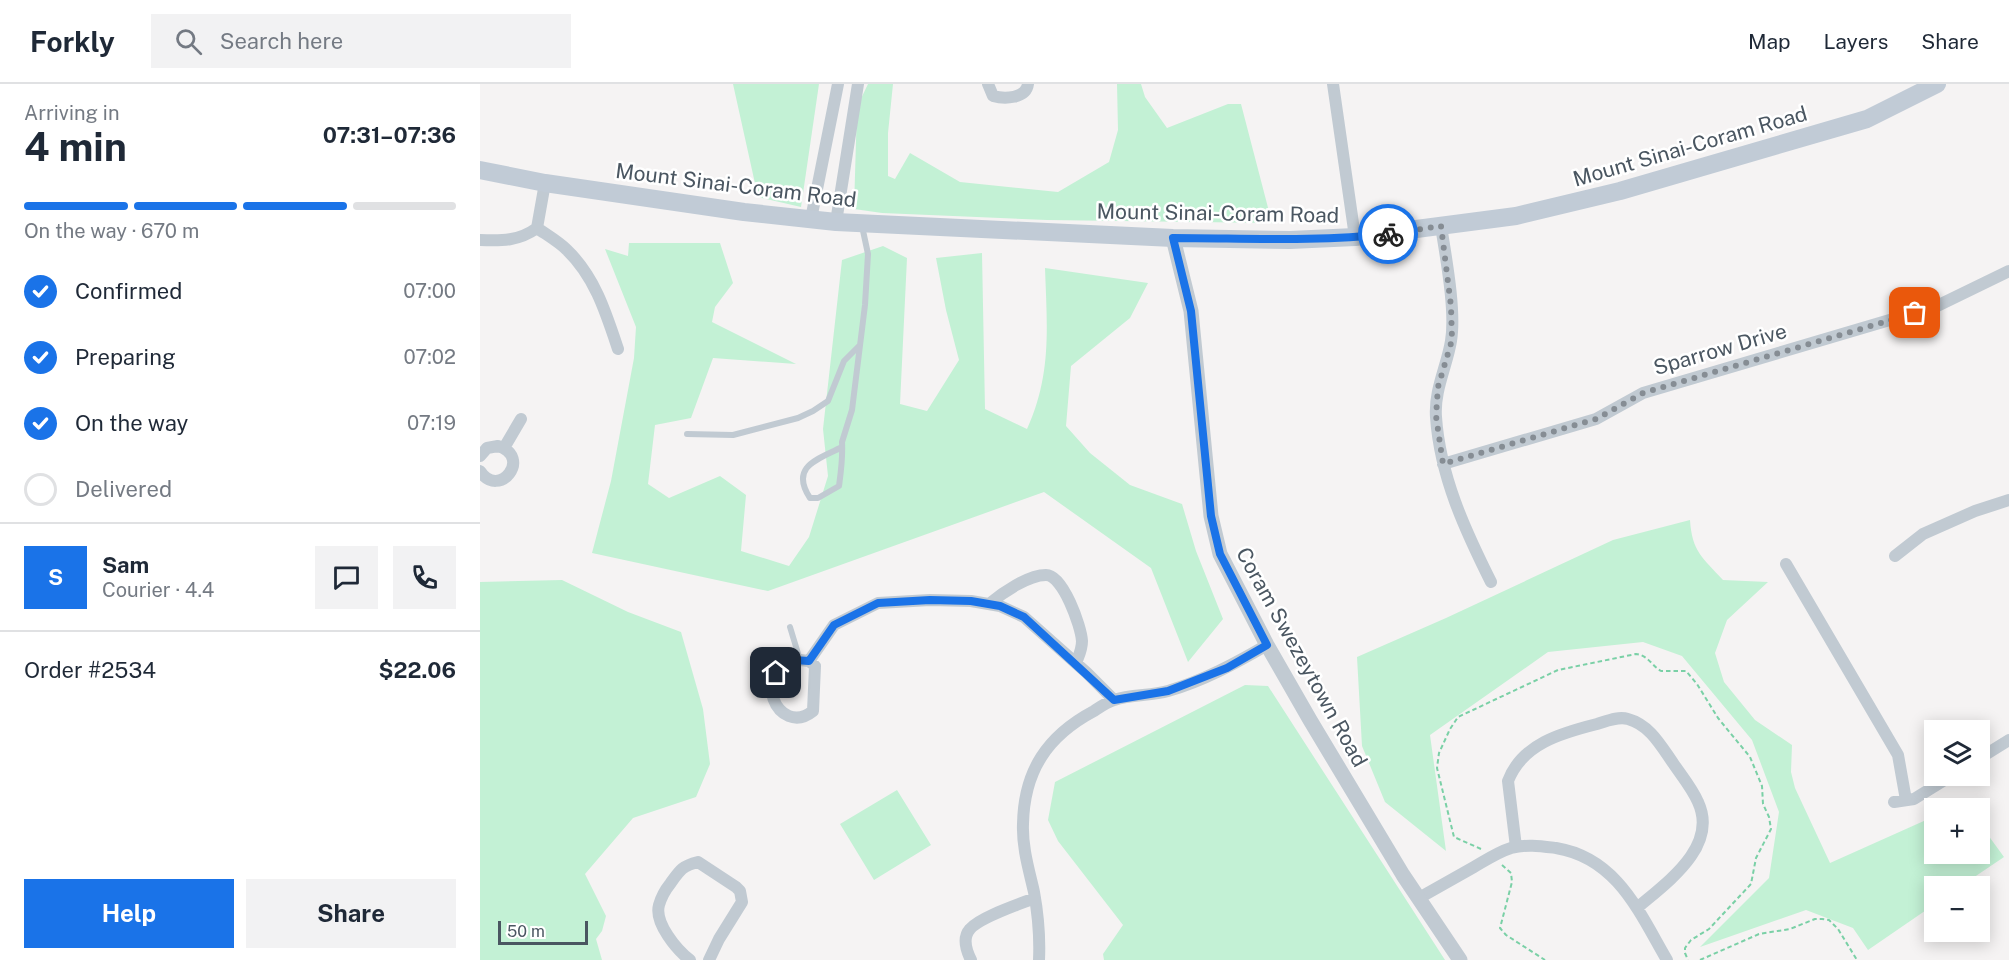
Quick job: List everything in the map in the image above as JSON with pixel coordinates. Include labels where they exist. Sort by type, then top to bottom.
[{"type":"main road","name":"Mount Sinai-Coram Road","points":[[480,170],[545,183],[744,212],[836,222],[1173,238],[1290,240],[1355,237],[1516,216],[1620,191],[1866,119],[1937,84]]},
{"type":"street","points":[[811,219],[838,84]]},
{"type":"street","points":[[836,222],[858,84]]},
{"type":"street","points":[[988,84],[993,96],[1001,98],[1024,93],[1028,89],[1028,84]]},
{"type":"street","points":[[1333,84],[1355,237]]},
{"type":"street","points":[[537,228],[545,183]]},
{"type":"street","points":[[1441,226],[1451,306],[1452,340],[1438,387],[1436,416],[1443,464],[1463,526],[1491,582]]},
{"type":"street","points":[[480,240],[507,241],[519,238],[537,228]]},
{"type":"street","points":[[537,228],[566,249],[586,272],[598,295],[618,349]]},
{"type":"street","name":"Coram Swezeytown Road","points":[[1173,238],[1191,311],[1211,516],[1220,554],[1267,645],[1348,784],[1460,960]]},
{"type":"street","name":"Sparrow Drive","points":[[1443,464],[1596,419],[1643,393],[1937,306],[2009,271]]},
{"type":"street","points":[[504,448],[521,419]]},
{"type":"street","points":[[480,456],[486,448],[492,446],[504,448],[513,462],[510,473],[502,480],[486,478],[480,471]]},
{"type":"street","points":[[1895,556],[1923,534],[1975,511],[2009,500]]},
{"type":"street","points":[[1786,564],[1898,755],[1900,801],[1914,799],[1935,786]]},
{"type":"street","points":[[989,604],[1006,590],[1037,577],[1047,575],[1053,577],[1060,584],[1079,625],[1082,651],[1076,663]]},
{"type":"street","points":[[805,661],[834,625],[878,603],[930,600],[971,601],[1000,606],[1024,617],[1114,700]]},
{"type":"street","points":[[1038,960],[1040,943],[1035,898],[1026,855],[1023,825],[1027,787],[1034,767],[1047,746],[1075,721],[1114,700],[1168,691],[1227,668],[1267,645]]},
{"type":"street","points":[[790,661],[805,661],[815,666],[813,711],[806,717],[787,715],[778,709],[773,701],[772,682],[782,666],[790,661]]},
{"type":"street","points":[[1516,848],[1508,781],[1521,759],[1540,743],[1573,730],[1620,718],[1629,719],[1648,729],[1660,744],[1698,801],[1703,828],[1698,845],[1688,861],[1637,908]]},
{"type":"street","points":[[1990,752],[2009,740]]},
{"type":"street","points":[[1419,898],[1489,858],[1516,848],[1533,844],[1564,850],[1589,858],[1611,874],[1628,893],[1662,958]]},
{"type":"street","points":[[690,960],[679,951],[670,938],[661,922],[659,905],[667,888],[682,867],[698,862],[736,887],[742,902],[719,939],[710,960]]},
{"type":"street","points":[[971,960],[966,947],[966,938],[970,928],[1035,898]]},
{"type":"lane","points":[[842,447],[808,465],[802,476],[803,488],[810,498],[818,498],[838,486],[843,464],[842,447],[852,410],[865,305],[868,254],[861,223]]},
{"type":"lane","points":[[687,434],[733,435],[798,418],[813,411],[828,400],[843,361],[860,345]]},
{"type":"lane","points":[[790,627],[805,661]]},
{"type":"path","points":[[1482,849],[1454,837],[1437,768],[1439,753],[1458,717],[1558,670],[1636,654],[1647,658],[1661,671],[1686,671],[1750,757],[1762,786],[1763,804],[1771,829],[1756,858],[1750,884],[1709,929],[1691,940],[1685,948],[1688,960]]},
{"type":"path","points":[[1499,863],[1511,873],[1512,882],[1500,928],[1506,935],[1545,960]]},
{"type":"path","points":[[1700,960],[1760,934],[1790,929],[1815,919],[1829,920],[1838,929],[1857,960]]},
{"type":"green space","points":[[733,84],[819,84],[801,207],[758,197]]},
{"type":"green space","points":[[868,84],[893,84],[888,133],[888,176],[895,179],[910,153],[960,182],[1058,192],[1109,162],[1118,130],[1117,84],[1141,84],[1145,97],[1167,128],[1228,104],[1241,104],[1272,223],[1047,220],[882,213],[854,209],[857,107]]},
{"type":"green space","points":[[629,243],[720,243],[733,283],[715,307],[712,322],[796,364],[713,358],[691,418],[655,425],[648,484],[669,498],[720,476],[746,495],[741,551],[789,566],[809,537],[828,476],[823,429],[842,260],[883,246],[907,258],[900,404],[927,411],[959,360],[936,258],[982,253],[985,409],[1027,429],[1041,389],[1044,369],[1047,330],[1045,268],[1148,283],[1130,318],[1071,366],[1066,426],[1090,453],[1130,485],[1182,504],[1196,551],[1223,619],[1188,662],[1151,568],[1044,492],[768,591],[592,553],[611,481],[634,358],[636,327],[605,249],[628,256]]},
{"type":"green space","points":[[1690,520],[1696,547],[1704,560],[1723,580],[1768,582],[1727,620],[1715,653],[1724,682],[1755,720],[1792,745],[1791,772],[1795,788],[1830,863],[1924,821],[1924,864],[1990,864],[1990,838],[2004,857],[1976,876],[1924,876],[1924,912],[1868,950],[1853,928],[1806,910],[1700,947],[1769,878],[1779,812],[1752,740],[1682,656],[1643,642],[1548,652],[1430,735],[1446,851],[1385,802],[1362,746],[1357,657],[1613,540]]},
{"type":"green space","points":[[562,580],[628,612],[681,632],[703,709],[710,764],[696,797],[633,818],[585,874],[606,916],[602,931],[596,939],[602,960],[480,960],[480,582]]},
{"type":"green space","points":[[1245,685],[1268,686],[1445,960],[1104,960],[1103,954],[1123,925],[1058,841],[1048,820],[1055,782]]},
{"type":"green space","points":[[897,790],[931,845],[874,880],[840,824]]},
{"type":"way so far","points":[[1388,234],[1441,226],[1451,306],[1452,340],[1438,387],[1436,416],[1443,464],[1596,419],[1643,393],[1915,313]]},
{"type":"route","points":[[776,673],[790,661],[809,661],[834,625],[878,603],[930,600],[971,601],[1000,606],[1024,617],[1114,700],[1168,691],[1227,668],[1267,645],[1220,554],[1211,516],[1191,311],[1173,238],[1290,240],[1388,234]]}]
